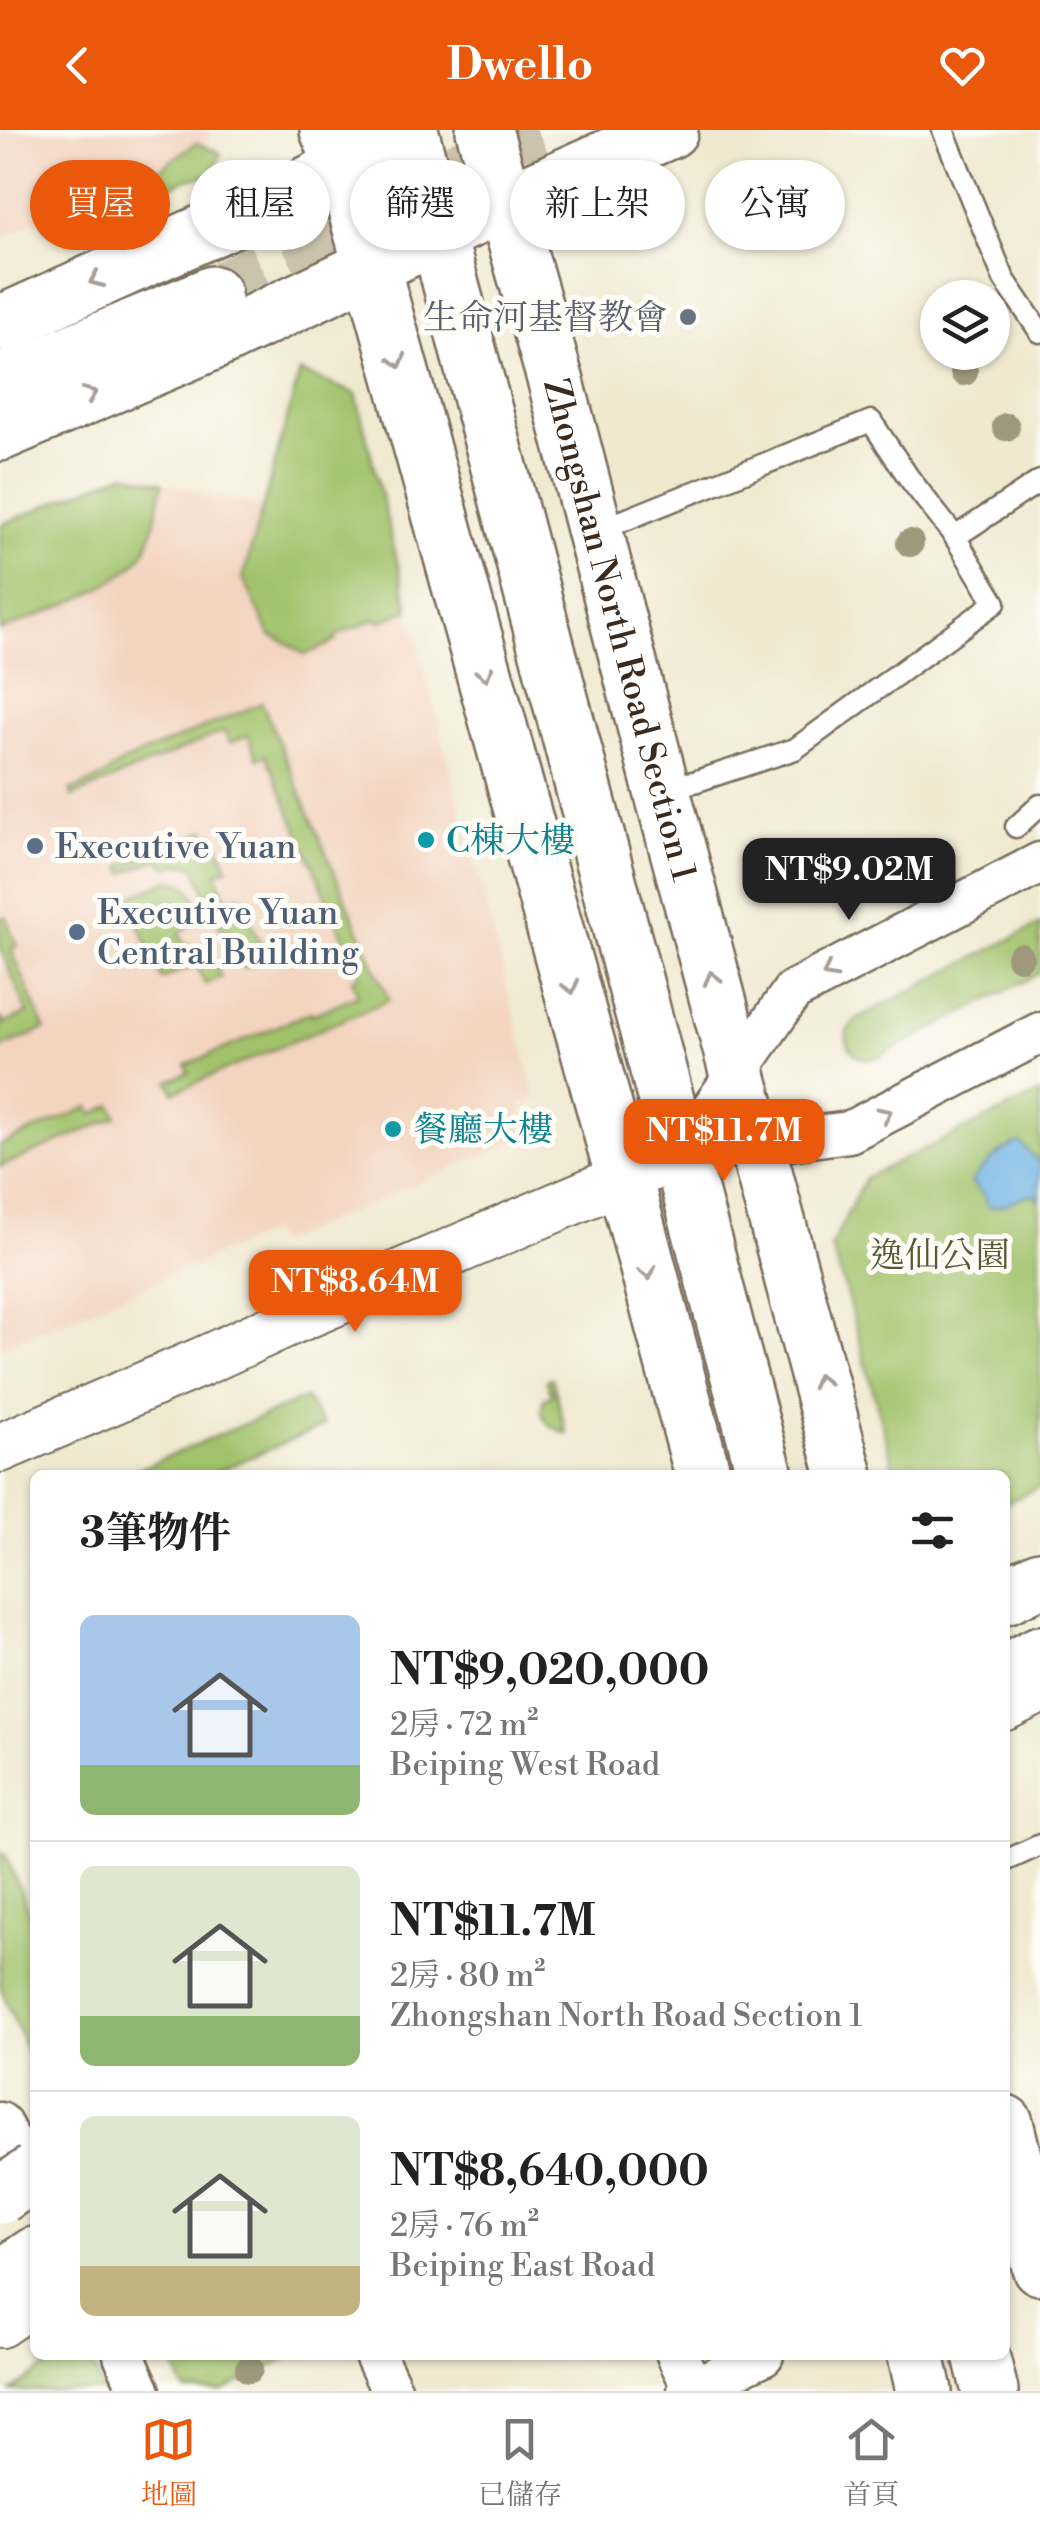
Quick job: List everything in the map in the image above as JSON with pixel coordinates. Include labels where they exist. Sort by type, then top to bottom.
[{"type":"main road","points":[[0,324],[336,149],[408,130],[416,160]]},
{"type":"main road","name":"Zhongshan North Road Section 1","points":[[484,130],[556,382],[844,1470]]},
{"type":"main road","points":[[490,210],[670,130]]},
{"type":"main road","points":[[336,149],[372,267],[702,1470]]},
{"type":"main road","points":[[0,432],[213,342],[407,250]]},
{"type":"main road","points":[[441,250],[764,1470]]},
{"type":"main road","points":[[0,382],[213,294]]},
{"type":"main road","points":[[1010,1594],[1040,1579]]},
{"type":"main road","points":[[1010,1669],[1040,1654]]},
{"type":"main road","points":[[1010,2141],[1036,2235]]},
{"type":"main road","points":[[0,2279],[30,2258]]},
{"type":"main road","points":[[917,2360],[924,2391]]},
{"type":"main road","points":[[982,2360],[990,2391]]},
{"type":"street","points":[[681,1154],[793,991],[1040,863]]},
{"type":"street","points":[[0,1448],[681,1154],[849,1132],[1040,1033]]},
{"type":"street","points":[[1010,1580],[1040,1565]]},
{"type":"street","points":[[1010,1703],[1040,1688]]},
{"type":"street","points":[[0,2323],[30,2302]]},
{"type":"street","points":[[126,2360],[140,2391]]},
{"type":"street","points":[[377,2360],[392,2391]]},
{"type":"street","points":[[686,2378],[746,2360]]},
{"type":"lane","points":[[942,130],[1004,279],[1040,332]]},
{"type":"lane","points":[[594,533],[871,421],[955,537],[994,603],[795,748],[694,782],[660,787]]},
{"type":"lane","points":[[955,537],[1040,481]]},
{"type":"lane","points":[[1016,827],[1040,805]]},
{"type":"lane","points":[[1010,1860],[1040,1845]]},
{"type":"shaded area","points":[[0,130],[211,130],[199,160],[190,160],[190,178],[170,187],[170,160],[30,160],[30,225],[0,238]]},
{"type":"shaded area","points":[[300,372],[356,394],[536,1098],[521,1105],[524,1111],[520,1114],[529,1135],[276,1244],[270,1232],[0,1348],[0,525],[125,473],[262,507]]},
{"type":"green space","points":[[196,143],[221,153],[218,160],[190,160],[190,179],[170,187],[170,162]]},
{"type":"green space","points":[[300,372],[356,394],[409,609],[335,636],[336,641],[304,655],[270,635],[243,578]]},
{"type":"green space","points":[[125,473],[163,483],[147,545],[133,566],[99,589],[0,631],[0,525]]},
{"type":"green space","points":[[262,703],[389,1000],[174,1092],[169,1081],[189,1072],[186,1065],[358,995],[352,979],[360,975],[266,755],[257,758],[248,735],[230,743],[224,731],[72,797],[70,791],[101,778],[125,761]]},
{"type":"green space","points":[[206,830],[208,835],[214,833],[228,868],[216,873],[228,901],[240,896],[264,952],[258,955],[261,960],[244,968],[227,930],[222,931],[194,865],[169,868],[158,859],[125,873],[122,866]]},
{"type":"green space","points":[[170,880],[186,886],[200,910],[198,920],[179,933],[188,949],[198,945],[209,951],[221,977],[205,984],[196,965],[162,979],[128,898]]},
{"type":"green space","points":[[5,916],[17,946],[11,949],[45,1029],[0,1049],[0,1016],[4,1024],[28,1013],[0,947],[0,919]]},
{"type":"green space","points":[[1040,924],[1040,973],[878,1057],[859,1057],[851,1050],[847,1031],[858,1018]]},
{"type":"green space","name":"逸仙公園","points":[[1040,1093],[1040,1486],[1010,1501],[1010,1470],[895,1470],[831,1247],[865,1178]]},
{"type":"green space","points":[[112,1105],[117,1117],[0,1167],[0,1145],[89,1107],[93,1114]]},
{"type":"green space","points":[[552,1378],[567,1434],[551,1425],[542,1412],[544,1399],[552,1395],[546,1380]]},
{"type":"green space","points":[[305,1398],[324,1426],[221,1470],[137,1470]]},
{"type":"green space","points":[[0,1852],[5,1854],[30,1913],[30,2059],[0,1987]]},
{"type":"green space","points":[[56,2360],[89,2360],[104,2391],[11,2391]]},
{"type":"green space","points":[[171,2360],[284,2360],[223,2391],[185,2391]]},
{"type":"water","points":[[1020,1143],[1040,1162],[1040,1201],[1033,1194],[988,1207],[971,1182],[999,1153]]},
{"type":"tunnel","points":[[213,294],[537,130]]},
{"type":"place","name":"生命河基督教會","points":[[688,317]]},
{"type":"place","name":"C棟大樓","points":[[426,840]]},
{"type":"place","name":"Executive Yuan","points":[[35,846]]},
{"type":"place","name":"Executive Yuan Central Building","points":[[77,932]]},
{"type":"place","name":"餐廳大樓","points":[[393,1129]]}]
